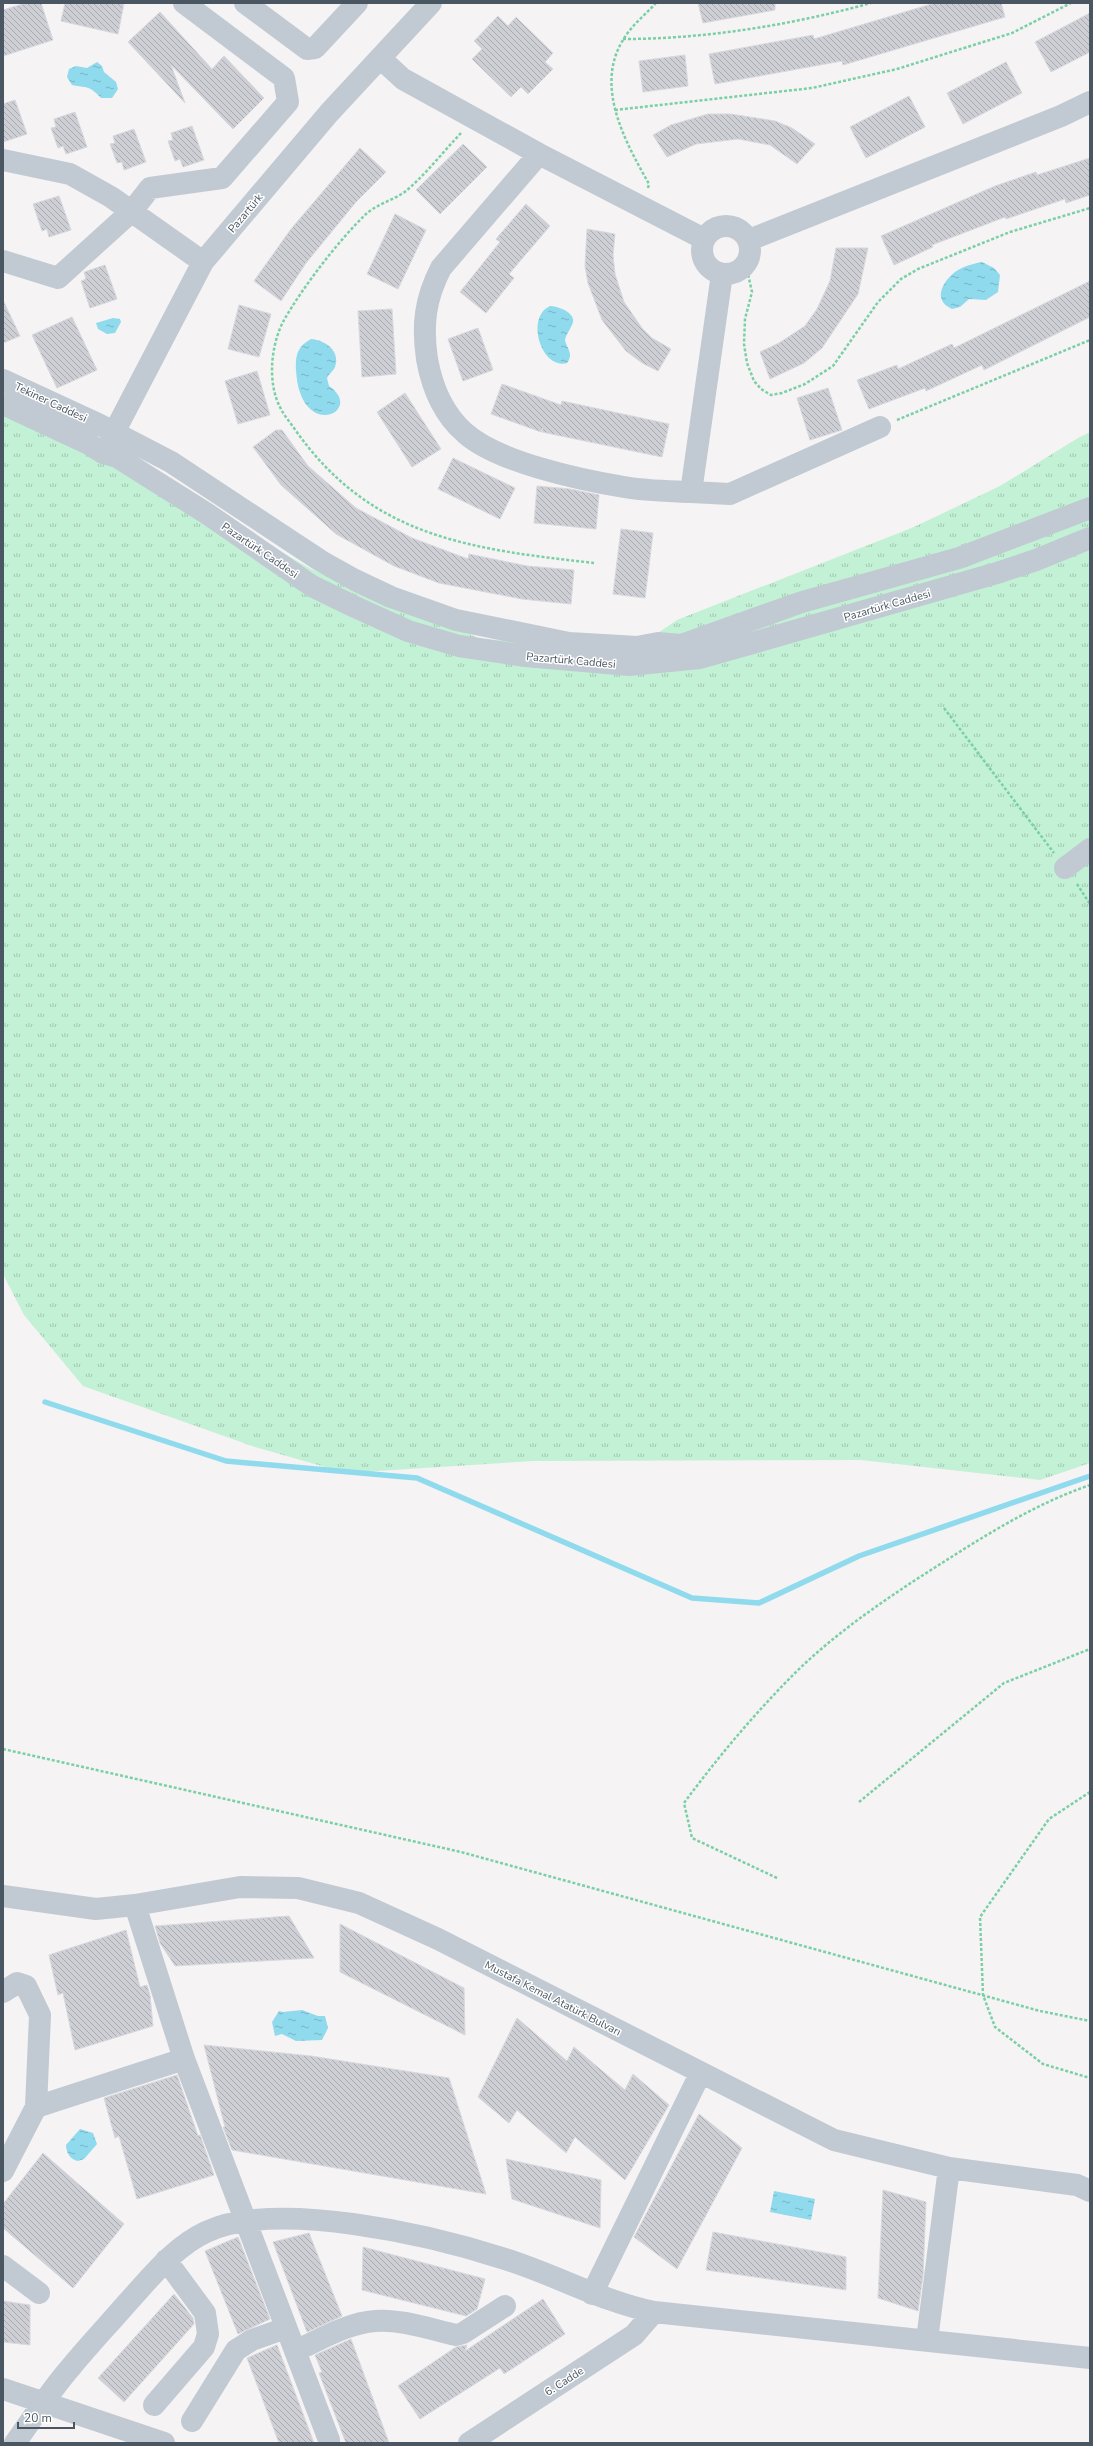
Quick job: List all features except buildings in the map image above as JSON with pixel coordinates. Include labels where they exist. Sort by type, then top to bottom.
[{"type":"street","points":[[3,261],[58,278],[132,210],[150,188],[222,178],[288,102],[284,78],[184,3]]},
{"type":"street","points":[[245,3],[307,49],[315,48],[357,3]]},
{"type":"street","name":"Pazartürk","points":[[101,439],[203,262],[329,113],[431,3]]},
{"type":"street","points":[[380,58],[403,79],[540,154],[704,238]]},
{"type":"street","points":[[749,240],[1060,116],[1090,102]]},
{"type":"street","points":[[540,154],[441,268],[430,290],[424,334],[430,378],[440,404],[465,434],[502,456],[625,488],[730,494],[880,427]]},
{"type":"street","points":[[3,160],[70,174],[132,210],[203,262]]},
{"type":"street","points":[[727,225],[740,230],[749,240],[751,253],[746,265],[735,273],[722,274],[709,267],[702,253],[704,238],[714,228],[727,225]]},
{"type":"street","points":[[691,492],[722,274]]},
{"type":"street","name":"Tekiner Caddesi","points":[[3,380],[101,439]]},
{"type":"street","name":"Tekiner Caddesi","points":[[3,404],[101,439]]},
{"type":"street","name":"Pazartürk Caddesi","points":[[101,439],[171,462],[321,561],[391,597],[456,620],[569,643],[637,647],[658,643],[681,645],[802,602],[959,558],[1090,508]]},
{"type":"street","name":"Pazartürk Caddesi","points":[[101,439],[117,457],[147,475],[312,586],[408,631],[459,646],[582,663],[629,665],[700,658],[997,573],[1036,560],[1090,538]]},
{"type":"street","points":[[1065,868],[1090,849]]},
{"type":"street","name":"Mustafa Kemal Atatürk Bulvarı","points":[[3,1896],[96,1909],[135,1905],[240,1887],[298,1888],[360,1903],[438,1939],[700,2074],[834,2140],[949,2168],[1077,2186],[1090,2191]]},
{"type":"street","points":[[135,1905],[184,2059],[329,2440]]},
{"type":"street","points":[[3,1992],[17,1983],[26,1986],[40,2016],[36,2107],[3,2171]]},
{"type":"street","points":[[36,2107],[184,2059]]},
{"type":"street","points":[[592,2294],[700,2074]]},
{"type":"street","points":[[927,2340],[949,2168]]},
{"type":"street","points":[[15,2443],[70,2368],[166,2260],[185,2244],[205,2232],[244,2220],[279,2218],[305,2220],[420,2237],[506,2259],[612,2302],[654,2312],[1090,2358]]},
{"type":"street","points":[[154,2405],[204,2347],[208,2334],[205,2313],[166,2260]]},
{"type":"street","points":[[3,2266],[39,2293]]},
{"type":"street","points":[[295,2351],[352,2326],[375,2321],[395,2322],[456,2335],[470,2331],[505,2306]]},
{"type":"street","name":"6. Cadde","points":[[469,2443],[634,2335],[654,2312]]},
{"type":"street","points":[[192,2421],[236,2350],[252,2340],[286,2328]]},
{"type":"street","points":[[3,2389],[164,2443]]},
{"type":"path","points":[[643,206],[650,184],[625,142],[615,110],[612,79],[618,50],[623,39],[656,3]]},
{"type":"path","points":[[623,39],[711,34],[844,10],[871,3]]},
{"type":"path","points":[[615,110],[798,90],[897,69],[1012,33],[1071,3]]},
{"type":"path","points":[[475,118],[406,191],[366,214],[304,291],[284,321],[274,348],[272,378],[279,406],[302,439],[333,476],[386,514],[423,531],[458,542],[508,552],[594,563]]},
{"type":"path","points":[[746,265],[752,292],[745,319],[744,344],[754,381],[761,389],[771,395],[805,384],[833,366],[890,289],[913,272],[1010,232],[1090,208]]},
{"type":"path","points":[[880,427],[1090,340]]},
{"type":"path","points":[[944,708],[1065,868],[1090,904]]},
{"type":"path","points":[[777,1878],[692,1838],[684,1803],[723,1751],[796,1672],[834,1639],[908,1584],[1009,1521],[1066,1493],[1090,1485]]},
{"type":"path","points":[[859,1802],[1004,1683],[1090,1650]]},
{"type":"path","points":[[3,1750],[461,1852],[1040,2011],[1090,2021]]},
{"type":"path","points":[[1090,1792],[1049,1819],[980,1917],[983,1995],[995,2027],[1044,2064],[1090,2078]]},
{"type":"green space","points":[[3,412],[129,464],[311,569],[481,639],[637,647],[677,620],[914,527],[1000,486],[1090,432],[1090,1463],[1040,1480],[861,1460],[533,1461],[346,1473],[255,1447],[83,1386],[24,1315],[3,1274]]},
{"type":"water","points":[[97,62],[102,66],[104,72],[116,82],[118,89],[112,98],[101,98],[91,89],[72,85],[67,77],[69,69],[76,66],[87,68]]},
{"type":"water","points":[[982,262],[994,268],[1000,275],[998,292],[986,300],[969,299],[960,307],[952,309],[946,306],[942,301],[941,292],[950,276],[961,268]]},
{"type":"water","points":[[550,306],[565,310],[573,318],[573,322],[565,340],[570,354],[567,363],[558,363],[550,359],[539,341],[538,321],[542,312]]},
{"type":"water","points":[[113,318],[120,319],[121,322],[115,333],[107,334],[98,329],[96,323]]},
{"type":"water","points":[[311,339],[321,341],[326,344],[336,356],[335,367],[327,378],[329,386],[338,395],[340,404],[336,411],[328,415],[318,414],[308,407],[300,393],[296,370],[297,355],[300,348]]},
{"type":"water","points":[[302,2010],[318,2016],[325,2016],[328,2028],[322,2040],[296,2041],[282,2034],[275,2036],[272,2022],[279,2011]]},
{"type":"water","points":[[80,2129],[93,2133],[97,2144],[84,2159],[78,2161],[69,2155],[66,2145]]},
{"type":"water","points":[[774,2191],[815,2199],[811,2220],[770,2212]]},
{"type":"waterway","points":[[45,1402],[226,1461],[417,1478],[692,1598],[759,1603],[859,1556],[1090,1476]]}]
